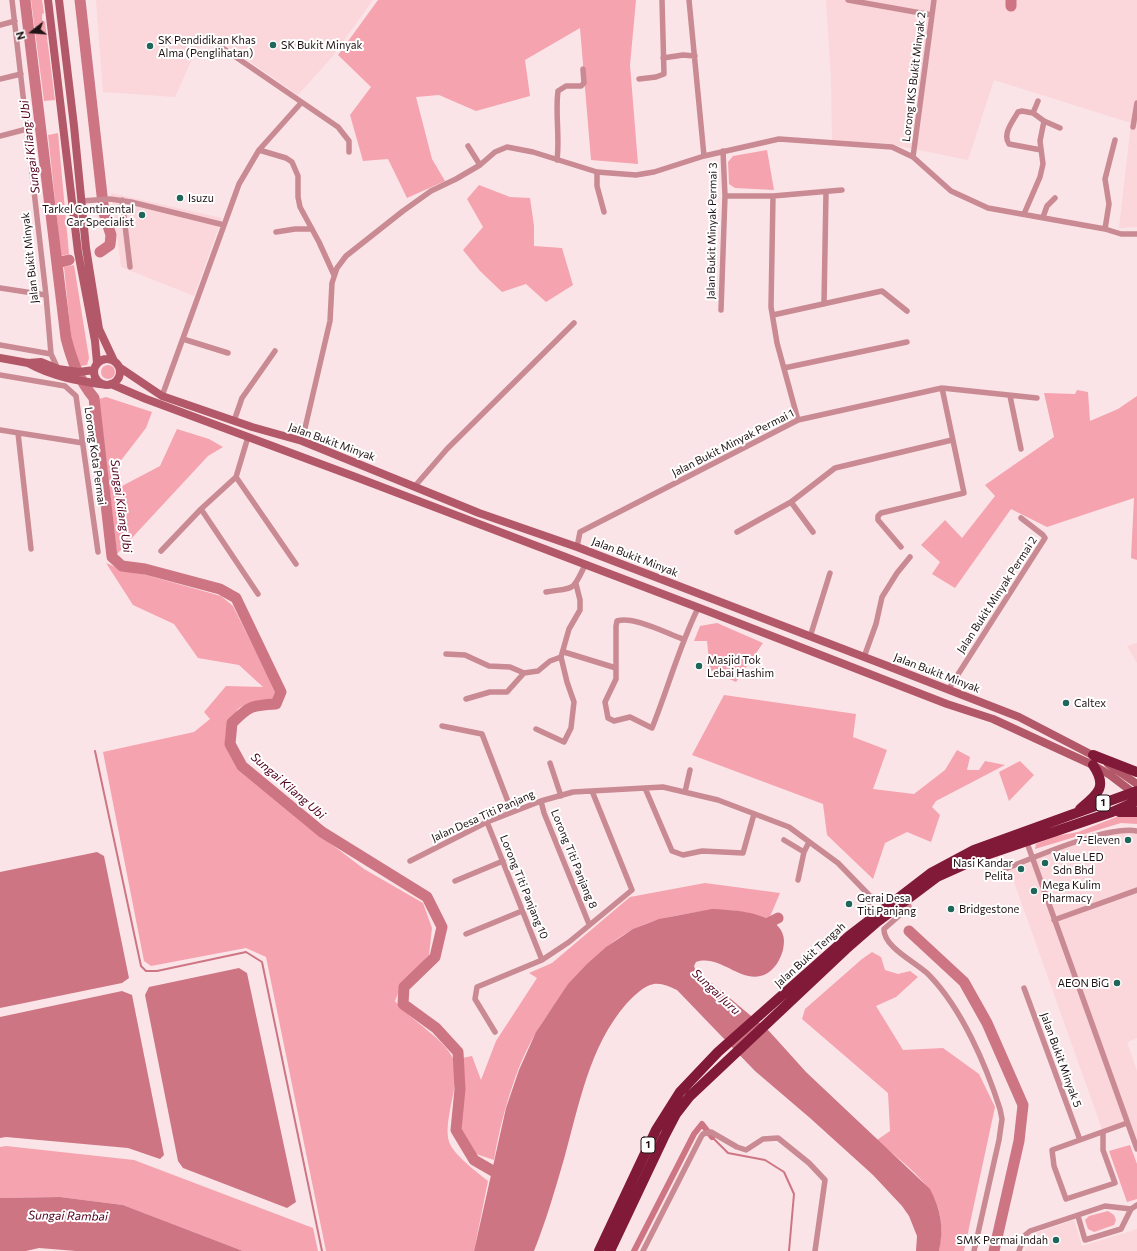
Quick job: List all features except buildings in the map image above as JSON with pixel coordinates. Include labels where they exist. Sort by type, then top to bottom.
[{"type":"highway","points":[[1093,760],[1137,772]]},
{"type":"highway","points":[[1070,816],[1097,795],[1100,788],[1101,780],[1093,760]]},
{"type":"highway","name":"Jalan Bukit Tengah","points":[[599,1251],[667,1109],[680,1092],[718,1052],[766,1018],[846,949],[906,900],[932,881],[953,869],[1026,840],[1112,812],[1136,792]]},
{"type":"highway","name":"Jalan Bukit Tengah","points":[[610,1251],[664,1137],[676,1114],[690,1096],[726,1062],[766,1018],[871,919],[931,873],[974,850],[1136,792]]},
{"type":"highway","points":[[1112,812],[1137,812]]},
{"type":"main road","points":[[48,0],[78,252],[95,341],[97,380],[109,385]]},
{"type":"main road","points":[[0,358],[28,362],[41,362],[63,373],[89,382],[109,385],[119,378],[116,364],[99,329],[86,248],[74,126],[58,0]]},
{"type":"main road","points":[[28,362],[43,371],[63,373],[85,373],[106,359],[116,364]]},
{"type":"main road","name":"Jalan Bukit Minyak","points":[[116,364],[162,396],[234,421],[302,441],[479,513],[577,547],[1020,717],[1093,760],[1136,792]]},
{"type":"main road","name":"Jalan Bukit Minyak","points":[[109,385],[822,655],[947,704],[993,719],[1093,760]]},
{"type":"main road","points":[[806,649],[810,647],[812,642],[810,637]]},
{"type":"main road","points":[[822,655],[820,648],[822,644],[825,643]]},
{"type":"street","name":"Jalan Bukit Minyak","points":[[12,0],[46,295],[51,354],[63,373]]},
{"type":"street","points":[[640,79],[662,76],[664,74],[662,0]]},
{"type":"street","points":[[689,0],[704,156]]},
{"type":"street","points":[[848,0],[932,15]]},
{"type":"street","name":"Lorong IKS Bukit Minyak 2","points":[[914,157],[934,0]]},
{"type":"street","points":[[0,24],[15,21]]},
{"type":"street","points":[[211,40],[338,127],[348,140],[349,152]]},
{"type":"street","points":[[663,58],[683,55],[695,56]]},
{"type":"street","points":[[557,160],[559,143],[558,91],[566,86],[581,86],[584,82],[583,69]]},
{"type":"street","points":[[0,79],[21,74]]},
{"type":"street","points":[[1033,113],[1038,101]]},
{"type":"street","points":[[162,396],[239,184],[259,150],[301,103]]},
{"type":"street","points":[[1133,127],[1137,103]]},
{"type":"street","points":[[1041,150],[1009,144],[1006,140],[1006,135],[1018,112],[1022,111],[1033,113],[1044,121],[1060,128]]},
{"type":"street","points":[[1024,214],[1040,177],[1043,164],[1040,141],[1044,121]]},
{"type":"street","points":[[0,136],[27,129]]},
{"type":"street","points":[[302,441],[330,321],[334,275],[346,256],[431,191],[456,179],[480,165],[496,152],[507,147],[597,172],[636,175],[654,172],[704,156],[779,139],[892,147],[914,157],[951,191],[988,208],[1043,217],[1104,229],[1121,234],[1137,234]]},
{"type":"street","points":[[1104,229],[1109,204],[1105,179],[1115,140]]},
{"type":"street","points":[[468,146],[480,165]]},
{"type":"street","points":[[259,150],[286,158],[292,162],[298,176],[298,197],[300,206],[334,275]]},
{"type":"street","name":"Jalan Bukit Minyak Permai 3","points":[[721,310],[725,196],[723,152]]},
{"type":"street","points":[[597,172],[597,186],[604,212]]},
{"type":"street","points":[[725,196],[773,196],[842,190]]},
{"type":"street","points":[[824,304],[826,192]]},
{"type":"street","points":[[773,196],[771,299],[777,343],[798,420]]},
{"type":"street","points":[[1043,217],[1047,206],[1055,198]]},
{"type":"street","points":[[81,201],[110,199],[122,200],[224,225]]},
{"type":"street","points":[[122,200],[130,267]]},
{"type":"street","points":[[276,232],[290,229],[312,229]]},
{"type":"street","points":[[0,288],[46,295]]},
{"type":"street","points":[[773,315],[882,292],[907,312]]},
{"type":"street","points":[[415,486],[447,449],[574,323]]},
{"type":"street","points":[[183,339],[228,352]]},
{"type":"street","points":[[784,368],[907,342]]},
{"type":"street","points":[[0,345],[51,354]]},
{"type":"street","points":[[234,421],[242,398],[247,389],[275,351]]},
{"type":"street","name":"Lorong Kota Permai","points":[[0,375],[65,386],[76,396],[84,443],[98,552]]},
{"type":"street","points":[[901,547],[878,520],[878,516],[881,513],[964,493],[942,388]]},
{"type":"street","name":"Jalan Bukit Minyak Permai 1","points":[[577,547],[580,532],[798,420],[942,388],[1037,398]]},
{"type":"street","points":[[1010,396],[1021,449]]},
{"type":"street","points":[[0,430],[84,443]]},
{"type":"street","points":[[18,433],[31,549]]},
{"type":"street","points":[[161,551],[201,509],[236,477],[248,437]]},
{"type":"street","points":[[737,532],[791,502],[835,468],[952,440]]},
{"type":"street","points":[[236,477],[296,564]]},
{"type":"street","points":[[791,502],[813,532]]},
{"type":"street","points":[[201,509],[258,594]]},
{"type":"street","name":"Jalan Bukit Minyak Permai 2","points":[[948,690],[1045,538],[1044,535],[1021,518]]},
{"type":"street","points":[[864,657],[876,624],[882,597],[897,573],[910,558]]},
{"type":"street","points":[[546,592],[566,590],[576,584],[585,565]]},
{"type":"street","points":[[810,637],[830,573]]},
{"type":"street","points":[[536,729],[564,742],[571,728],[574,702],[566,682],[563,654],[569,629],[580,610],[580,600],[576,584]]},
{"type":"street","points":[[683,639],[632,621],[617,621],[616,679],[605,702],[608,718],[614,721],[630,718],[652,728],[670,682],[683,639],[698,608]]},
{"type":"street","points":[[446,654],[465,655],[489,666],[510,667],[524,673],[538,671],[550,661],[563,654],[616,668]]},
{"type":"street","points":[[466,699],[490,692],[507,692],[524,673]]},
{"type":"street","points":[[442,726],[482,734],[512,812]]},
{"type":"street","points":[[550,763],[561,796]]},
{"type":"street","points":[[685,792],[690,770]]},
{"type":"street","points":[[645,788],[672,851],[683,855],[702,851],[743,853],[754,814]]},
{"type":"street","name":"Jalan Desa Titi Panjang","points":[[410,860],[487,822],[541,801],[573,792],[663,788],[718,800],[789,827],[838,863],[870,896]]},
{"type":"street","points":[[495,1032],[475,999],[477,987],[542,960],[569,942],[632,890],[592,791]]},
{"type":"street","name":"Lorong Titi Panjang 8","points":[[541,801],[544,813],[589,924]]},
{"type":"street","name":"Lorong Titi Panjang 10","points":[[487,822],[542,960]]},
{"type":"street","points":[[1005,869],[1032,857],[1118,830],[1137,831]]},
{"type":"street","points":[[784,840],[804,852]]},
{"type":"street","points":[[1026,840],[1137,1149]]},
{"type":"street","points":[[798,880],[804,852],[809,842]]},
{"type":"street","points":[[455,881],[503,861]]},
{"type":"street","points":[[1054,920],[1137,890]]},
{"type":"street","points":[[871,919],[870,896],[892,902]]},
{"type":"street","points":[[906,900],[909,907],[884,929],[885,939],[928,975],[942,991],[972,1040],[1000,1109],[1002,1119],[1000,1140],[974,1251]]},
{"type":"street","points":[[466,934],[522,911]]},
{"type":"street","name":"Jalan Bukit Minyak 5","points":[[1024,988],[1080,1140]]},
{"type":"street","points":[[1103,1132],[1103,1150],[1115,1183],[1066,1199],[1054,1166],[1052,1150],[1127,1123]]},
{"type":"street","points":[[643,1251],[701,1137],[708,1132],[746,1150],[763,1139],[778,1138],[809,1163],[825,1180],[815,1251]]},
{"type":"street","points":[[1078,1216],[1085,1240],[1121,1229],[1131,1209],[1137,1205]]},
{"type":"street","points":[[1019,1251],[1024,1236],[1030,1231],[1105,1206],[1131,1209]]},
{"type":"shaded area","points":[[31,0],[42,0],[44,13],[42,14],[42,20],[45,22],[55,100],[44,101]]},
{"type":"shaded area","points":[[96,0],[373,0],[332,57],[298,95],[210,34],[193,57],[175,97],[103,92]]},
{"type":"shaded area","points":[[378,0],[636,0],[630,65],[638,164],[591,160],[580,28],[525,60],[530,96],[476,111],[439,95],[416,97],[432,159],[445,181],[407,198],[388,159],[363,161],[350,115],[371,87],[338,55]]},
{"type":"shaded area","points":[[826,0],[1137,0],[1137,227],[1119,228],[1131,123],[994,80],[968,160],[884,143],[832,141],[831,77]]},
{"type":"shaded area","points":[[58,133],[69,254],[61,256],[48,135]]},
{"type":"shaded area","points":[[767,150],[774,190],[735,188],[729,184],[728,162],[733,156]]},
{"type":"shaded area","points":[[479,185],[510,197],[530,198],[534,226],[534,246],[562,248],[573,285],[546,302],[526,284],[502,292],[480,271],[463,250],[483,227],[467,199]]},
{"type":"shaded area","points":[[111,193],[222,218],[194,296],[121,267]]},
{"type":"shaded area","points":[[74,265],[89,358],[87,365],[81,366],[73,356],[64,267]]},
{"type":"shaded area","points":[[105,365],[111,365],[115,369],[115,375],[111,379],[105,379],[101,375],[101,369]]},
{"type":"shaded area","points":[[1077,390],[1088,392],[1090,421],[1118,409],[1137,396],[1137,560],[1131,558],[1134,498],[1047,527],[1011,509],[955,588],[932,574],[940,562],[921,545],[945,520],[962,538],[995,496],[985,485],[1054,437],[1044,393],[1075,394]]},
{"type":"shaded area","points":[[106,397],[152,412],[146,428],[119,463],[122,486],[160,466],[177,429],[209,439],[223,447],[208,456],[117,554],[99,399]]},
{"type":"shaded area","points":[[106,563],[125,571],[139,573],[221,596],[233,606],[275,690],[275,697],[272,700],[254,701],[239,708],[227,724],[225,740],[232,755],[247,775],[288,805],[318,834],[364,869],[423,903],[432,928],[429,955],[402,984],[395,1001],[402,1009],[438,1039],[451,1055],[455,1064],[455,1084],[449,1118],[448,1138],[454,1151],[468,1165],[488,1181],[474,1251],[326,1251],[266,957],[246,948],[151,966],[144,961],[103,752],[194,732],[210,719],[204,712],[226,686],[263,687],[239,665],[198,658],[174,624],[133,605]]},
{"type":"shaded area","points":[[717,623],[763,643],[736,682],[710,670],[707,641],[694,641],[700,626]]},
{"type":"shaded area","points":[[1137,643],[1137,663],[1127,646]]},
{"type":"shaded area","points":[[724,695],[856,714],[853,737],[887,750],[873,789],[914,794],[945,770],[957,750],[970,757],[967,770],[979,770],[985,761],[1005,765],[936,801],[932,807],[940,815],[931,842],[907,832],[885,843],[873,879],[827,835],[823,804],[692,755]]},
{"type":"shaded area","points":[[1020,761],[1034,775],[1009,801],[999,772]]},
{"type":"shaded area","points":[[1137,813],[1137,824],[1121,823],[1035,849],[1036,844],[1056,836],[1078,832],[1124,814]]},
{"type":"shaded area","points":[[1137,831],[1137,1038],[1127,1042],[1137,1071],[1137,1149],[1127,1123],[1103,1132],[1009,868],[1095,837]]},
{"type":"shaded area","points":[[705,883],[780,893],[769,919],[758,915],[728,910],[679,915],[640,926],[614,941],[597,955],[551,1010],[529,1045],[510,1094],[494,1160],[476,1154],[461,1130],[464,1081],[462,1058],[472,1056],[481,1080],[496,1041],[537,978],[529,973],[552,963],[630,897]]},
{"type":"shaded area","points":[[872,952],[881,957],[885,970],[898,974],[910,971],[918,977],[896,997],[876,1006],[903,1050],[943,1048],[979,1074],[995,1107],[964,1251],[939,1251],[941,1231],[940,1214],[935,1199],[927,1186],[877,1140],[890,1131],[888,1093],[802,1019],[805,1009]]},
{"type":"shaded area","points":[[1130,1145],[1137,1164],[1137,1199],[1127,1202],[1109,1151]]},
{"type":"shaded area","points":[[6,1146],[134,1160],[313,1228],[318,1251],[243,1251],[123,1205],[60,1197],[0,1198],[0,1147]]},
{"type":"shaded area","points":[[1108,1211],[1114,1215],[1116,1220],[1114,1225],[1094,1232],[1088,1229],[1085,1220],[1089,1216]]},
{"type":"shaded area","name":"SMK Permai Indah","points":[[1074,1220],[1082,1246],[1137,1229],[1137,1251],[1025,1251],[1036,1233]]},
{"type":"water","points":[[97,852],[104,856],[129,978],[122,983],[0,1008],[0,872]]},
{"type":"water","name":"Sungai Juru","points":[[712,909],[747,912],[771,921],[779,928],[784,937],[783,950],[775,967],[766,974],[757,977],[748,976],[714,962],[705,960],[696,962],[694,966],[695,969],[769,1031],[806,1072],[930,1189],[939,1212],[941,1235],[939,1251],[916,1251],[917,1236],[909,1216],[902,1206],[873,1175],[755,1071],[677,990],[660,984],[654,984],[642,989],[627,1003],[603,1038],[594,1057],[550,1205],[534,1251],[474,1251],[506,1108],[519,1070],[536,1032],[568,984],[606,947],[633,929],[659,919]]},
{"type":"water","points":[[239,968],[247,973],[296,1202],[287,1208],[183,1168],[178,1161],[145,995],[149,987]]},
{"type":"water","points":[[122,991],[132,995],[164,1155],[160,1159],[128,1148],[6,1137],[0,1138],[0,1017]]},
{"type":"water","name":"Sungai Rambai","points":[[60,1197],[123,1205],[243,1251],[76,1251],[39,1248],[26,1251],[0,1251],[0,1198]]},
{"type":"waterway","name":"Sungai Kilang Ubi","points":[[25,0],[66,338],[77,370],[84,384],[94,398],[112,557],[122,566],[145,569],[220,589],[236,598],[281,692],[276,704],[261,705],[251,708],[232,723],[230,744],[242,766],[322,832],[427,897],[442,927],[435,957],[404,987],[403,1004],[436,1028],[458,1052],[460,1089],[456,1130],[474,1160],[493,1171],[506,1174]]},
{"type":"waterway","points":[[80,0],[104,213],[111,235],[110,245],[100,252]]},
{"type":"waterway","points":[[1011,0],[1011,6]]},
{"type":"waterway","points":[[57,263],[69,260]]},
{"type":"waterway","points":[[95,751],[141,966],[146,971],[157,971],[246,952],[262,962],[322,1251]]},
{"type":"waterway","points":[[759,928],[778,918]]},
{"type":"waterway","points":[[909,931],[964,982],[987,1023],[1023,1105],[1019,1141],[994,1251]]},
{"type":"waterway","points":[[634,1251],[694,1134],[702,1124],[712,1137]]},
{"type":"waterway","points":[[712,1137],[728,1153],[765,1160],[784,1172],[794,1194],[789,1251]]},
{"type":"place","name":"SK Bukit Minyak","points":[[273,45]]},
{"type":"place","name":"SK Pendidikan Khas Alma (Penglihatan)","points":[[150,46]]},
{"type":"place","name":"Isuzu","points":[[180,198]]},
{"type":"place","name":"Tarkel Continental Car Specialist","points":[[142,215]]},
{"type":"place","name":"Masjid Tok Lebai Hashim","points":[[699,666]]},
{"type":"place","name":"Caltex","points":[[1066,703]]},
{"type":"place","name":"7-Eleven","points":[[1128,840]]},
{"type":"place","name":"Value LED Sdn Bhd","points":[[1045,863]]},
{"type":"place","name":"Nasi Kandar Pelita","points":[[1021,869]]},
{"type":"place","name":"Mega Kulim Pharmacy","points":[[1034,891]]},
{"type":"place","name":"Gerai Desa Titi Panjang","points":[[849,904]]},
{"type":"place","name":"Bridgestone","points":[[951,909]]},
{"type":"place","name":"AEON BiG","points":[[1117,983]]},
{"type":"place","name":"SMK Permai Indah","points":[[1056,1240]]}]
